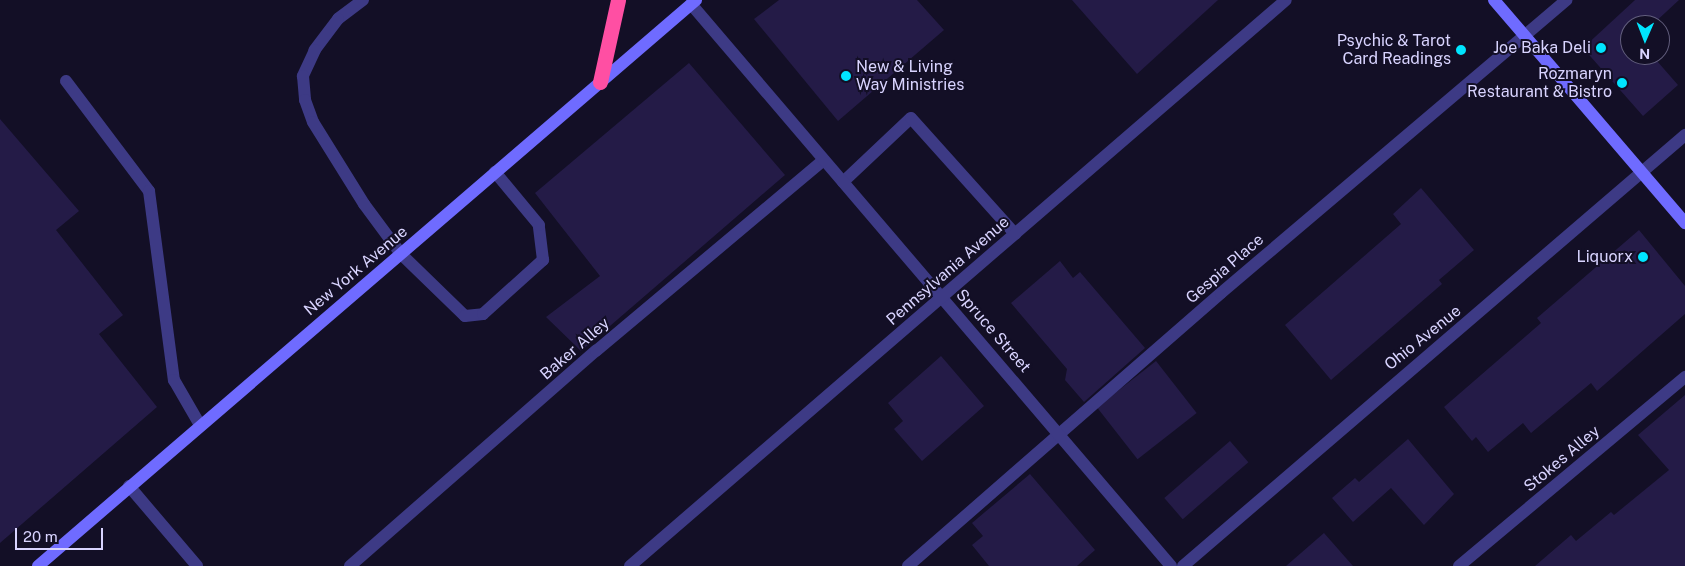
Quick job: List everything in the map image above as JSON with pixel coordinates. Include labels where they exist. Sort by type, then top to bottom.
[{"type":"highway","points":[[600,82],[618,0]]},
{"type":"street","points":[[363,0],[338,20],[315,50],[303,76],[305,100],[318,131],[364,204],[401,254],[465,316],[483,314],[529,275],[543,260],[540,225],[495,172]]},
{"type":"street","name":"Pennsylvania Avenue","points":[[630,566],[943,298],[1286,0]]},
{"type":"street","points":[[1494,0],[1685,223]]},
{"type":"street","name":"Gespia Place","points":[[908,566],[1566,0]]},
{"type":"street","name":"New York Avenue","points":[[38,566],[693,2]]},
{"type":"street","name":"Spruce Street","points":[[693,2],[824,160],[1171,566]]},
{"type":"street","points":[[66,81],[149,192],[174,380],[200,425]]},
{"type":"street","points":[[843,182],[911,118],[1015,234]]},
{"type":"street","name":"Ohio Avenue","points":[[1183,566],[1685,135]]},
{"type":"street","name":"Baker Alley","points":[[350,566],[611,338],[824,160]]},
{"type":"street","name":"Stokes Alley","points":[[1459,566],[1685,377]]},
{"type":"street","points":[[129,486],[198,566]]},
{"type":"building","name":"New & Living Way Ministries","points":[[779,0],[917,0],[944,30],[838,121],[754,19]]},
{"type":"building","points":[[1072,0],[1218,0],[1137,74]]},
{"type":"building","points":[[1635,0],[1679,0],[1663,15],[1620,15],[1620,65],[1660,65],[1678,85],[1643,116],[1583,48]]},
{"type":"building","points":[[689,63],[785,175],[581,351],[546,317],[600,276],[535,193]]},
{"type":"building","points":[[0,119],[79,211],[56,230],[123,315],[99,334],[157,407],[0,543]]},
{"type":"building","points":[[1421,188],[1474,250],[1439,280],[1442,284],[1331,380],[1285,325],[1401,224],[1393,214]]},
{"type":"building","points":[[1639,230],[1685,286],[1685,314],[1597,391],[1591,383],[1531,433],[1523,423],[1488,452],[1476,437],[1472,441],[1444,407],[1541,323],[1537,318]]},
{"type":"building","points":[[1060,261],[1073,278],[1080,272],[1145,348],[1084,402],[1065,380],[1067,369],[1011,303]]},
{"type":"building","points":[[941,356],[984,406],[922,461],[894,429],[903,421],[888,403]]},
{"type":"building","points":[[1156,361],[1197,413],[1138,459],[1097,407]]},
{"type":"building","points":[[1685,395],[1685,566],[1535,566],[1571,535],[1576,541],[1611,512],[1614,515],[1669,470],[1638,435]]},
{"type":"building","points":[[1408,439],[1454,494],[1424,525],[1391,488],[1353,522],[1332,498],[1355,478],[1359,482]]},
{"type":"building","points":[[1230,441],[1248,462],[1183,519],[1164,498]]},
{"type":"building","points":[[1030,474],[1095,550],[1077,566],[989,566],[972,545],[983,536],[972,523]]},
{"type":"building","points":[[1324,533],[1353,566],[1286,566]]},
{"type":"place","name":"Joe Baka Deli","points":[[1601,48]]},
{"type":"place","name":"Psychic & Tarot Card Readings","points":[[1461,50]]},
{"type":"place","name":"New & Living Way Ministries","points":[[846,76]]},
{"type":"place","name":"Rozmaryn Restaurant & Bistro","points":[[1622,83]]},
{"type":"place","name":"Liquorx","points":[[1643,257]]}]
